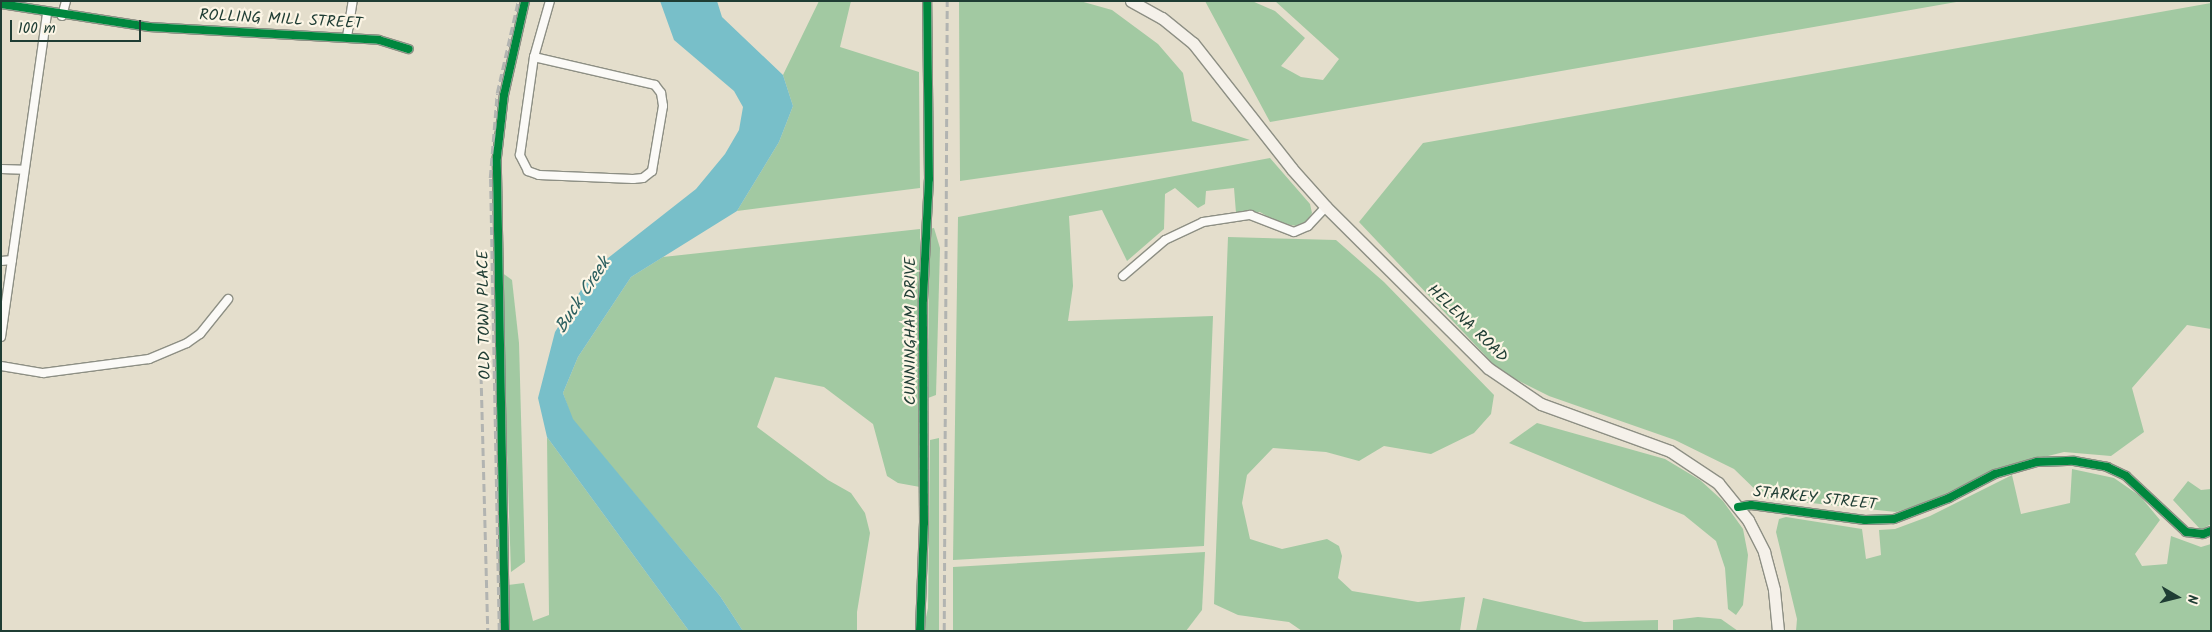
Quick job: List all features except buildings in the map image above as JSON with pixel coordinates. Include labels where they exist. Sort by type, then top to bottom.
[{"type":"main road","name":"HELENA ROAD","points":[[1131,1],[1162,18],[1213,64],[1270,142],[1326,207],[1457,340],[1502,379],[1552,410],[1657,445],[1685,458],[1718,483],[1755,532],[1768,565],[1778,631]]},
{"type":"main road","points":[[1152,1],[1162,18]]},
{"type":"street","points":[[62,16],[66,1]]},
{"type":"street","points":[[347,37],[353,1]]},
{"type":"street","name":"OLD TOWN PLACE","points":[[505,631],[497,157],[505,87],[526,1]]},
{"type":"street","points":[[534,57],[642,80],[658,88],[663,106],[657,156],[648,175],[633,179],[540,175],[524,167],[520,155],[521,135],[534,57],[550,1]]},
{"type":"street","name":"CUNNINGHAM DRIVE","points":[[920,631],[924,523],[923,300],[929,179],[927,1]]},
{"type":"street","name":"ROLLING MILL STREET","points":[[1,4],[47,14],[148,26],[391,41],[409,49]]},
{"type":"street","points":[[1,338],[47,14]]},
{"type":"street","points":[[1,170],[24,170]]},
{"type":"street","points":[[1123,276],[1165,240],[1203,222],[1250,215],[1294,232],[1308,226],[1326,207]]},
{"type":"street","points":[[1,261],[12,260]]},
{"type":"street","points":[[1,366],[43,373],[148,359],[194,338],[210,324],[228,299]]},
{"type":"street","name":"STARKEY STREET","points":[[1738,507],[1751,505],[1865,520],[1894,519],[1949,498],[1995,474],[2037,462],[2074,461],[2107,467],[2126,476],[2186,532],[2198,534],[2211,531]]},
{"type":"green space","points":[[819,1],[851,1],[840,47],[919,72],[920,188],[737,211],[779,142],[793,106],[783,75]]},
{"type":"green space","points":[[959,1],[1080,1],[1112,10],[1158,44],[1183,73],[1192,121],[1250,140],[960,181]]},
{"type":"green space","points":[[1205,1],[1252,1],[1275,11],[1305,38],[1281,66],[1301,77],[1323,80],[1339,59],[1275,1],[1962,1],[1270,122]]},
{"type":"green space","points":[[2211,3],[2211,329],[2187,325],[2132,388],[2144,432],[2111,456],[2064,452],[1995,469],[1929,502],[1896,512],[1764,498],[1734,469],[1675,440],[1549,396],[1501,372],[1359,222],[1423,143]]},
{"type":"green space","points":[[1270,158],[1310,204],[1312,213],[1303,227],[1278,223],[1260,212],[1236,213],[1234,188],[1206,191],[1205,204],[1198,208],[1175,188],[1165,194],[1164,229],[1127,261],[1102,210],[1069,216],[1073,286],[1068,321],[1213,316],[1204,546],[953,560],[958,217]]},
{"type":"green space","points":[[934,228],[940,248],[936,395],[928,398],[929,229]]},
{"type":"green space","points":[[920,229],[920,487],[898,483],[887,476],[873,424],[824,387],[775,377],[757,427],[828,480],[851,493],[865,513],[870,533],[857,612],[857,631],[743,631],[720,596],[572,419],[563,393],[578,357],[631,277],[663,257]]},
{"type":"green space","points":[[1228,237],[1336,240],[1384,282],[1494,395],[1491,414],[1474,433],[1431,454],[1384,446],[1359,461],[1326,452],[1273,448],[1247,475],[1242,503],[1250,539],[1282,549],[1327,539],[1339,546],[1342,556],[1338,578],[1352,591],[1418,602],[1465,597],[1460,631],[1302,631],[1289,622],[1238,615],[1214,604]]},
{"type":"green space","points":[[501,272],[512,280],[519,343],[525,562],[511,572]]},
{"type":"green space","points":[[1537,423],[1665,459],[1700,480],[1723,501],[1743,529],[1748,555],[1743,605],[1736,615],[1728,609],[1725,568],[1716,541],[1684,515],[1509,443]]},
{"type":"green space","points":[[547,437],[689,631],[510,631],[508,585],[524,583],[533,621],[549,615]]},
{"type":"green space","points":[[939,438],[939,631],[923,631],[928,608],[930,440]]},
{"type":"green space","points":[[2072,469],[2114,478],[2140,496],[2160,520],[2135,554],[2142,566],[2167,564],[2171,536],[2201,547],[2211,544],[2211,631],[1796,631],[1797,619],[1776,532],[1779,519],[1786,517],[1862,529],[1866,559],[1881,555],[1879,530],[1895,529],[1930,516],[2012,475],[2021,514],[2070,503]]},
{"type":"green space","points":[[2188,481],[2201,490],[2211,489],[2211,524],[2201,530],[2173,500]]},
{"type":"green space","points":[[1205,552],[1202,610],[1186,631],[953,631],[953,567]]},
{"type":"green space","points":[[1483,598],[1584,622],[1658,620],[1658,631],[1476,631]]},
{"type":"green space","points":[[1698,617],[1721,619],[1738,631],[1673,631],[1673,620]]},
{"type":"water","name":"Buck Creek","points":[[660,1],[717,1],[722,17],[783,75],[793,106],[779,142],[737,211],[631,277],[578,357],[563,393],[573,419],[720,596],[743,631],[689,631],[547,437],[538,398],[555,332],[594,269],[696,189],[725,154],[739,130],[743,107],[734,91],[674,40]]},
{"type":"railway","points":[[499,631],[490,178],[497,93],[518,1]]},
{"type":"railway","points":[[944,631],[947,1]]},
{"type":"railway","points":[[481,364],[488,631]]},
{"type":"cycle path","points":[[505,631],[497,157],[504,95],[525,1]]},
{"type":"cycle path","points":[[920,631],[924,523],[923,300],[929,179],[927,1]]},
{"type":"cycle path","points":[[1,4],[149,27],[379,40],[409,49]]},
{"type":"cycle path","points":[[1738,507],[1751,505],[1865,520],[1894,519],[1949,498],[1995,474],[2037,462],[2074,461],[2107,467],[2126,476],[2186,532],[2203,534],[2211,531]]}]
